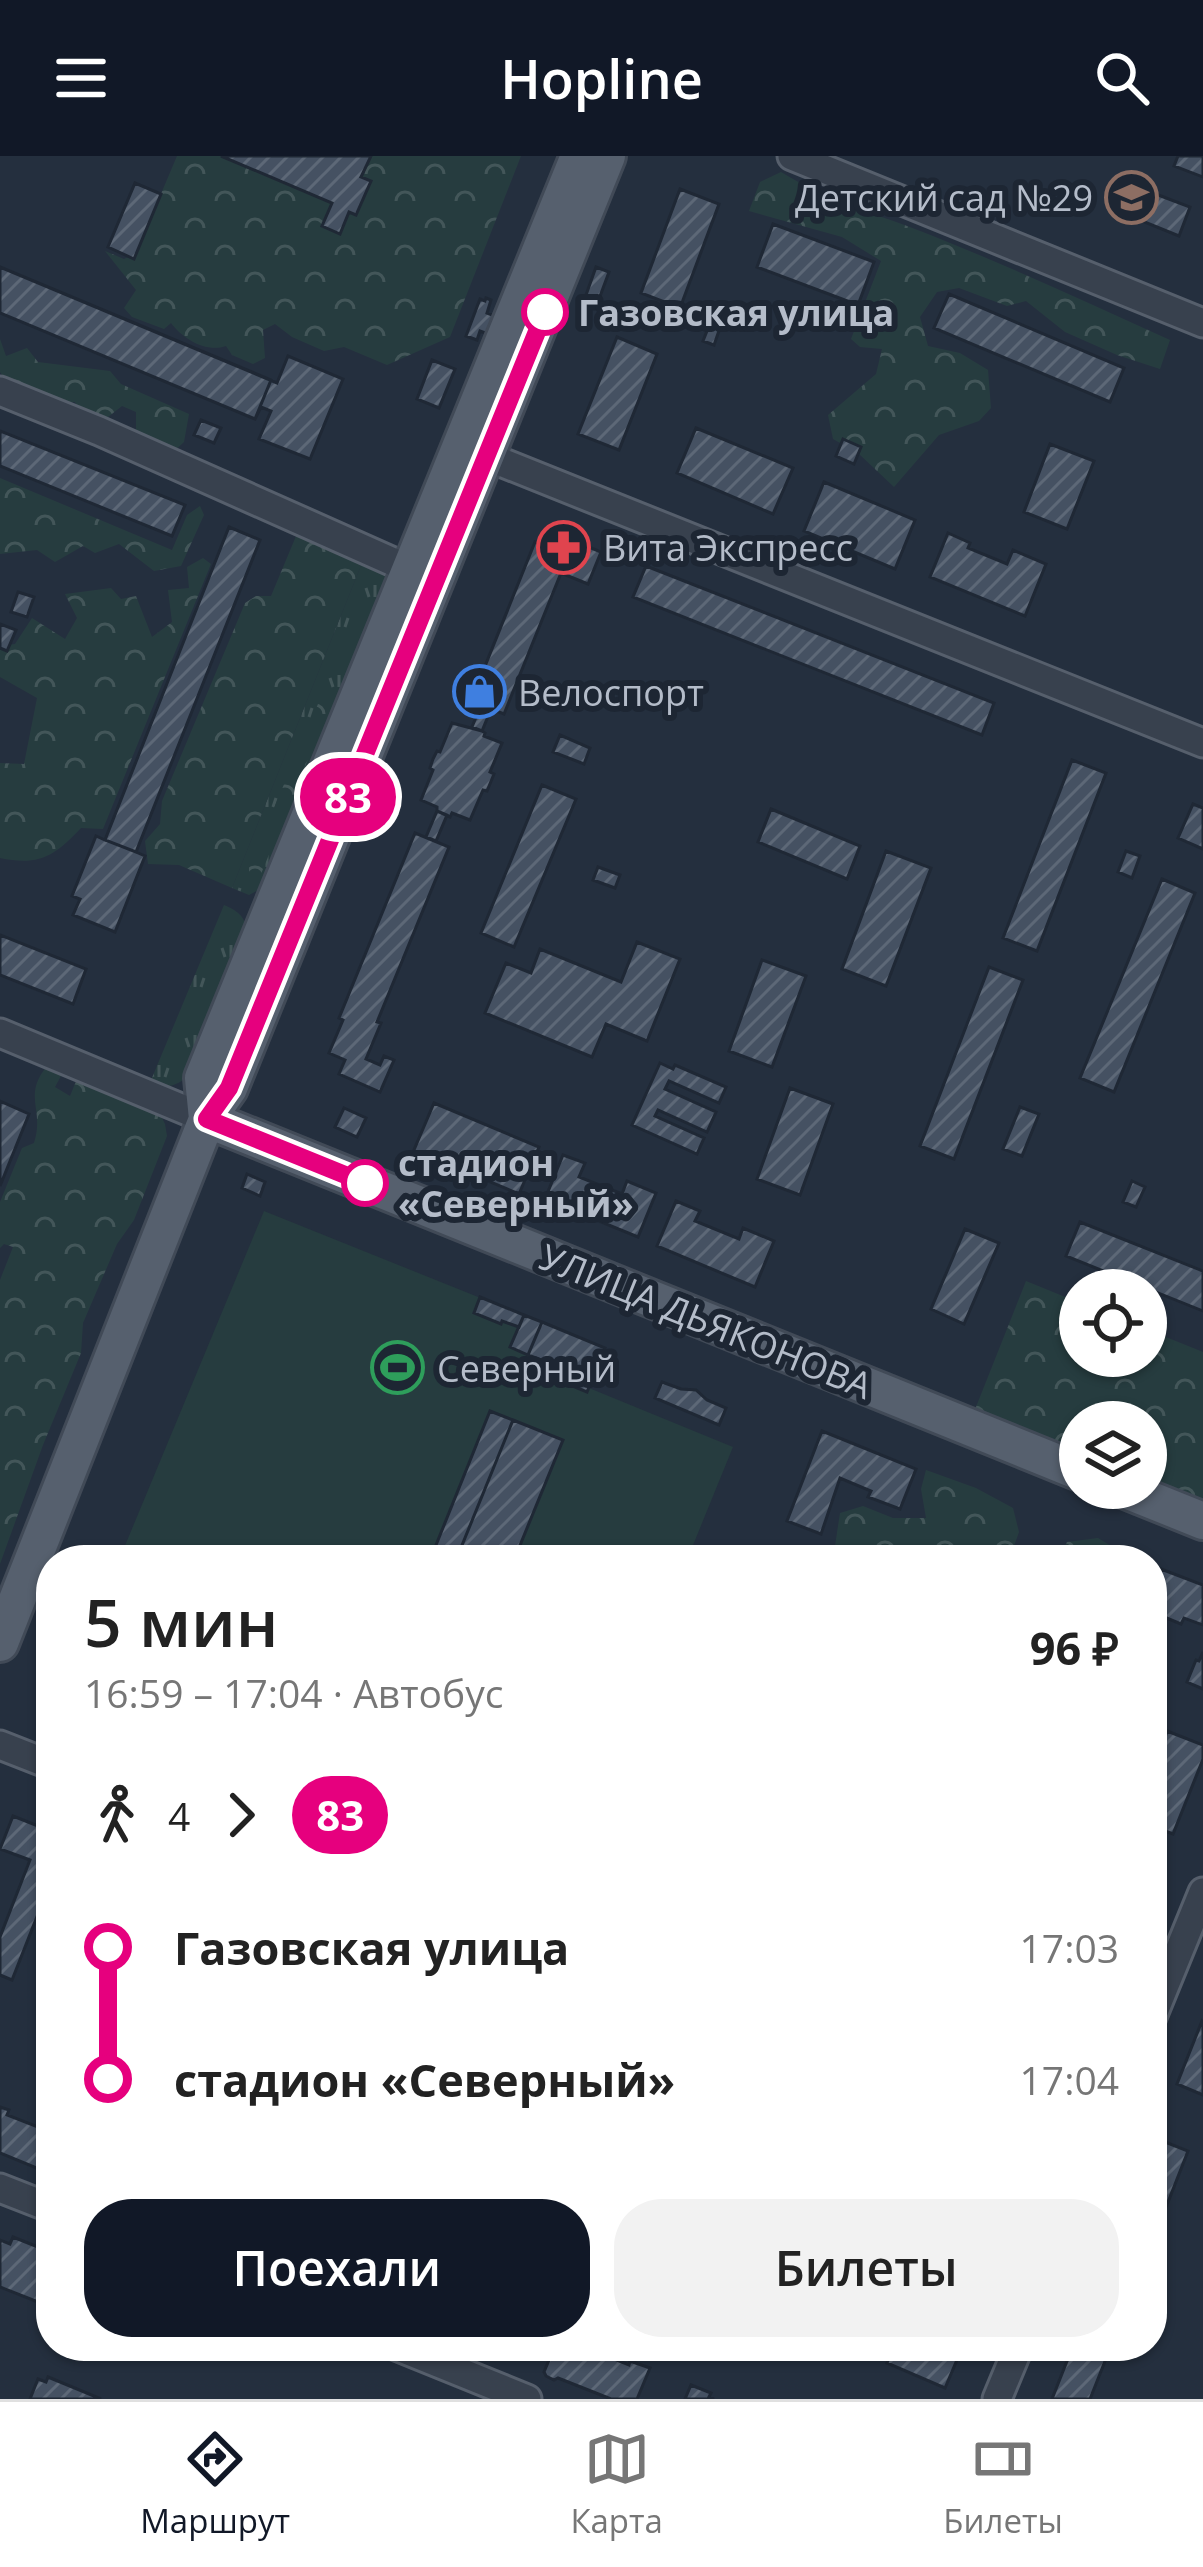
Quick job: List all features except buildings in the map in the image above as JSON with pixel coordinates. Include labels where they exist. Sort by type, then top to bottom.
[{"type":"main road","points":[[38,1545],[207,1119],[229,1088],[473,451],[579,156]]},
{"type":"main road","points":[[207,1119],[203,1078],[409,569],[473,451],[607,156]]},
{"type":"main road","name":"УЛИЦА ДЬЯКОНОВА","points":[[207,1119],[1059,1464]]},
{"type":"main road","points":[[1167,1507],[1203,1521]]},
{"type":"main road","points":[[0,1642],[36,1551]]},
{"type":"street","points":[[792,156],[1203,323]]},
{"type":"street","points":[[0,391],[409,569]]},
{"type":"street","points":[[473,451],[1203,742]]},
{"type":"street","name":"УЛИЦА ДЬЯКОНОВА","points":[[0,1033],[207,1119]]},
{"type":"street","points":[[0,1745],[36,1759]]},
{"type":"street","points":[[1167,1995],[1189,1963],[1203,1892]]},
{"type":"street","points":[[0,2188],[36,2202]]},
{"type":"street","points":[[433,2361],[527,2399]]},
{"type":"street","points":[[997,2399],[1013,2361]]},
{"type":"green space","points":[[177,156],[521,156],[450,337],[387,365],[344,347],[324,351],[275,324],[263,330],[265,358],[253,364],[232,355],[226,346],[195,343],[171,323],[164,329],[132,317],[124,308],[136,290],[105,251],[124,259],[136,253]]},
{"type":"green space","points":[[781,172],[1170,340],[1160,369],[1065,332],[1026,301],[1007,306],[959,288],[937,292],[920,317],[928,346],[960,353],[988,370],[991,408],[979,421],[939,435],[894,487],[858,453],[833,439],[828,415],[876,374],[882,349],[860,347],[851,339],[881,261],[842,237],[749,211],[760,182]]},
{"type":"green space","points":[[0,339],[6,356],[27,348],[38,362],[110,371],[121,384],[189,414],[184,442],[170,455],[136,439],[136,412],[122,406],[103,421],[84,423],[75,402],[56,404],[5,380],[0,372]]},
{"type":"green space","points":[[0,478],[172,550],[187,515],[200,506],[204,515],[181,566],[154,571],[119,544],[95,553],[83,546],[55,562],[37,550],[0,554]]},
{"type":"green space","points":[[299,529],[364,558],[232,888],[179,865],[148,864],[145,841],[160,824],[162,801],[245,603],[256,596],[271,596]]},
{"type":"green space","points":[[203,558],[211,564],[103,829],[81,828],[54,852],[35,860],[0,858],[0,763],[24,764],[37,698],[0,677],[0,646],[15,644],[32,618],[65,639],[77,618],[65,594],[111,588],[121,599],[136,596],[152,637],[172,622],[168,590],[189,588],[187,567]]},
{"type":"green space","points":[[364,558],[389,578],[269,884],[249,895],[232,888]]},
{"type":"green space","points":[[328,697],[329,708],[261,874],[249,884],[249,867],[318,704]]},
{"type":"green space","points":[[224,905],[241,916],[248,934],[188,1076],[170,1086],[149,1085]]},
{"type":"green space","points":[[47,1066],[62,1074],[55,1087],[70,1096],[79,1074],[159,1112],[167,1136],[134,1220],[117,1244],[83,1323],[81,1353],[0,1564],[0,1280],[13,1247],[4,1244],[0,1248],[0,1202],[22,1148],[34,1143],[36,1086]]},
{"type":"green space","name":"Северный","points":[[264,1211],[605,1348],[589,1388],[733,1447],[693,1545],[125,1545]]},
{"type":"green space","points":[[1026,1281],[1059,1294],[1059,1377],[1167,1377],[1167,1337],[1203,1352],[1203,1509],[1167,1495],[1167,1401],[1059,1401],[1059,1452],[972,1417]]},
{"type":"green space","points":[[926,1470],[1013,1508],[1019,1532],[1014,1545],[835,1545],[840,1513],[863,1506],[893,1518],[926,1518],[921,1489]]},
{"type":"green space","points":[[1098,1538],[1110,1545],[1066,1545]]},
{"type":"bus line","name":"83","points":[[365,1183],[207,1119],[229,1088],[545,312]]},
{"type":"place","name":"Детский сад №29","points":[[1132,197]]},
{"type":"place","name":"Газовская улица","points":[[545,312]]},
{"type":"place","name":"Вита Экспресс","points":[[564,547]]},
{"type":"place","name":"Велоспорт","points":[[479,692]]},
{"type":"place","name":"стадион «Северный»","points":[[365,1183]]},
{"type":"place","name":"Северный","points":[[398,1368]]}]
